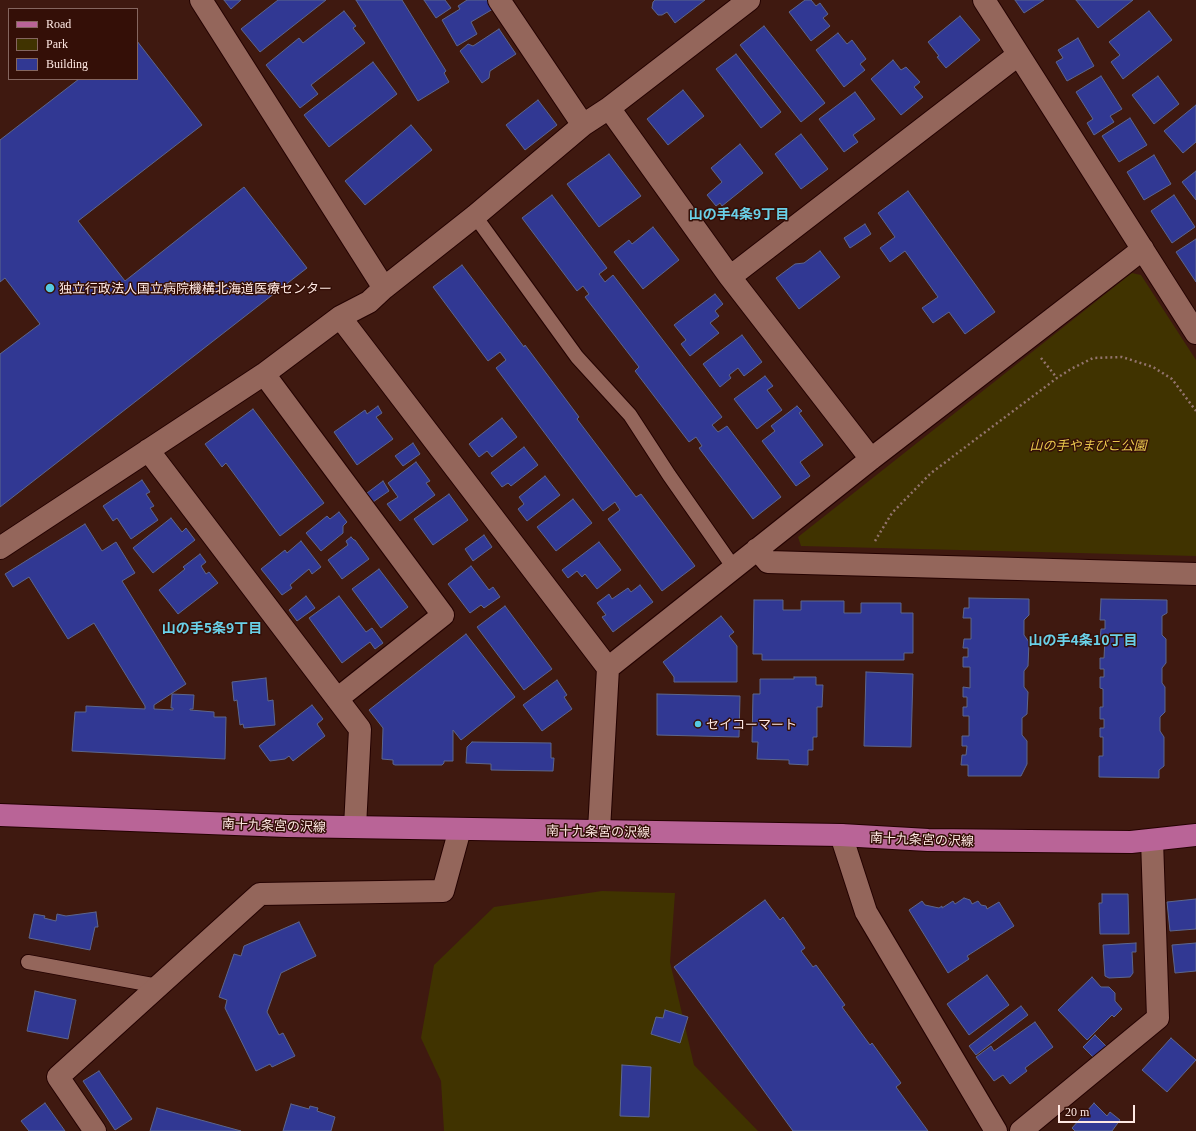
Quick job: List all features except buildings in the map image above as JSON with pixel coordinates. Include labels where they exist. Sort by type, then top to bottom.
[{"type":"main road","name":"南十九条宮の沢線","points":[[0,815],[355,827],[841,835],[928,840],[1131,842],[1196,835]]},
{"type":"street","points":[[201,0],[384,288]]},
{"type":"street","points":[[499,0],[583,125]]},
{"type":"street","points":[[0,548],[264,374],[340,317],[369,302],[384,288],[475,216],[583,125],[609,108],[749,0]]},
{"type":"street","points":[[984,0],[1143,249],[1190,310],[1196,333]]},
{"type":"street","points":[[730,277],[1018,55]]},
{"type":"street","points":[[609,108],[730,277],[872,459]]},
{"type":"street","points":[[608,668],[757,549],[1143,249]]},
{"type":"street","points":[[340,317],[608,668],[599,830]]},
{"type":"street","points":[[264,374],[443,615],[337,699]]},
{"type":"street","points":[[148,450],[360,729],[355,827]]},
{"type":"street","points":[[757,549],[768,562],[1196,574]]},
{"type":"street","points":[[95,1131],[58,1077],[260,894],[443,891],[460,829]]},
{"type":"street","points":[[841,835],[866,912],[996,1131]]},
{"type":"street","points":[[1021,1131],[1158,1018],[1152,840]]},
{"type":"lane","points":[[475,216],[577,357],[630,415],[669,475],[734,568]]},
{"type":"lane","points":[[28,962],[158,986]]},
{"type":"path","points":[[872,565],[871,548],[892,513],[931,472],[1071,369],[1093,358],[1122,357],[1153,367],[1172,379],[1196,411]]},
{"type":"green space","name":"山の手やまびこ公園","points":[[1132,273],[1141,275],[1196,360],[1196,556],[801,546],[798,537]]},
{"type":"green space","points":[[602,891],[675,893],[670,962],[694,1065],[758,1131],[444,1131],[441,1081],[421,1038],[434,965],[494,907]]},
{"type":"place","name":"独立行政法人国立病院機構北海道医療センター","points":[[50,288]]},
{"type":"place","name":"セイコーマート","points":[[698,724]]},
{"type":"district","name":"山の手4条9丁目","points":[[739,214]]},
{"type":"district","name":"山の手5条9丁目","points":[[212,628]]},
{"type":"district","name":"山の手4条10丁目","points":[[1083,640]]}]
